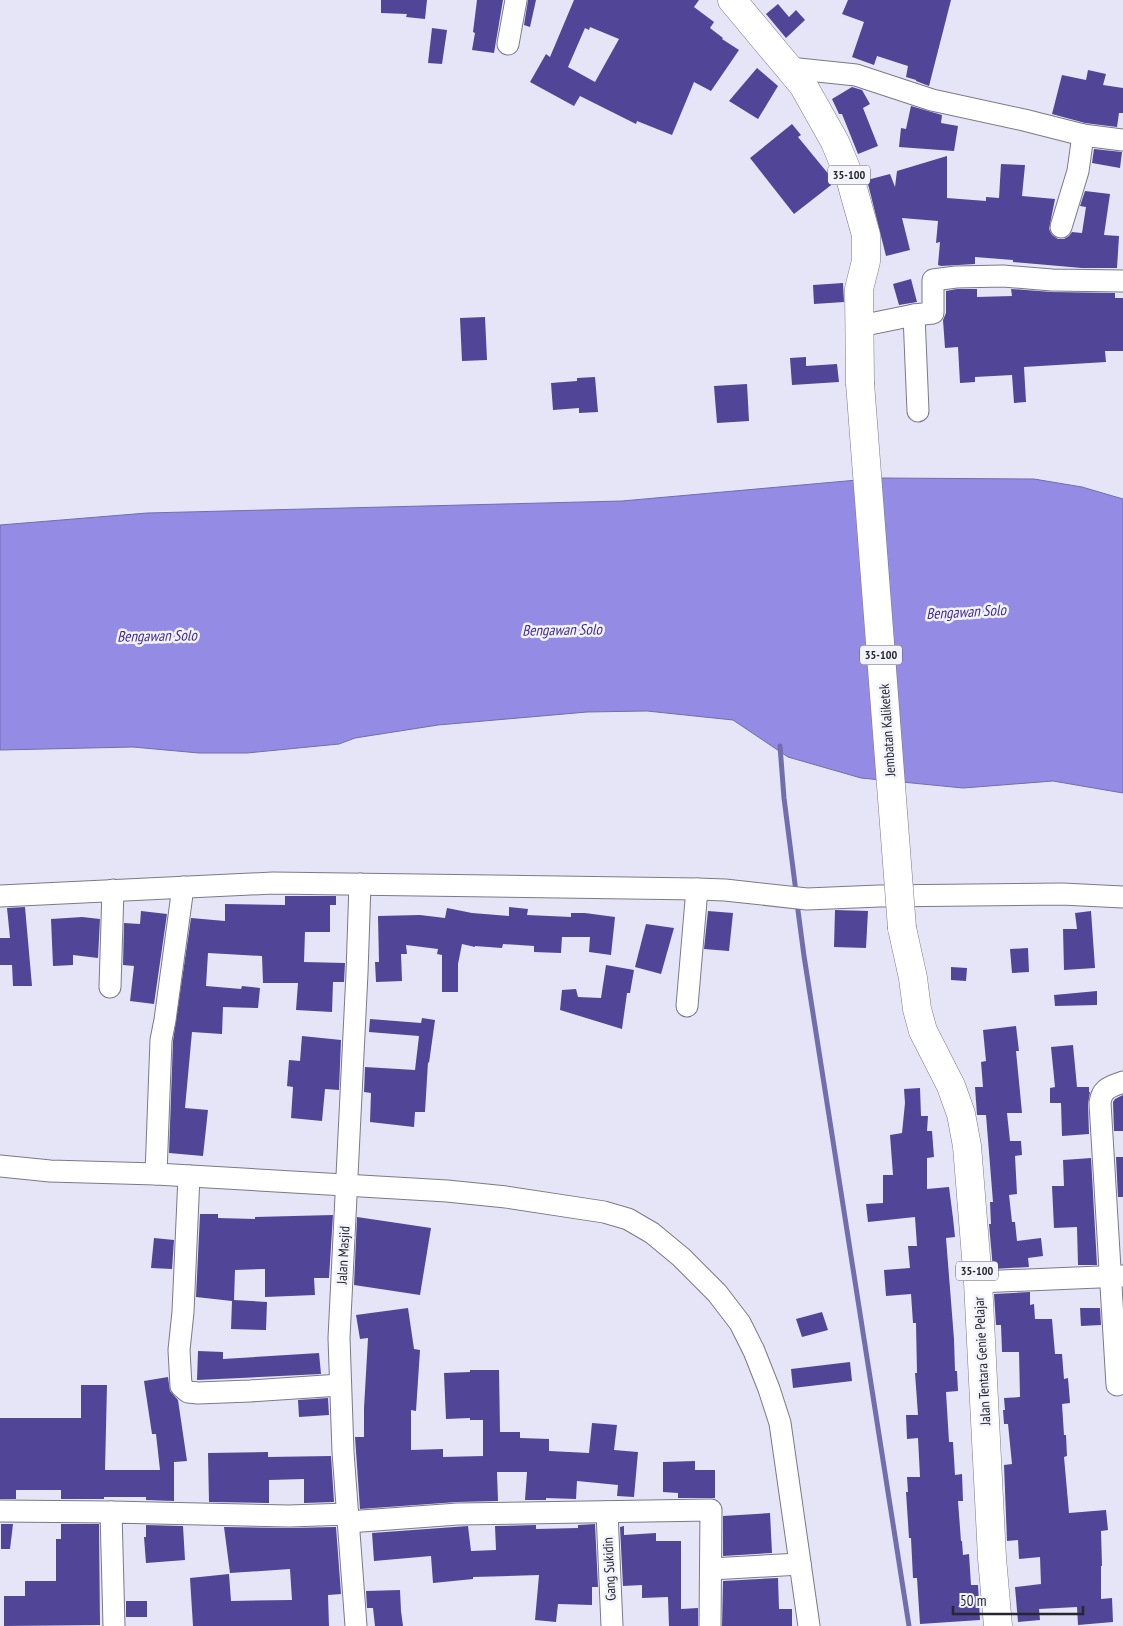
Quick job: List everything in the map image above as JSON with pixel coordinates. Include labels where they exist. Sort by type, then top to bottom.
[{"type":"main road","name":"35-100","points":[[732,0],[803,85],[835,142],[850,178],[866,235],[866,261],[859,289],[860,326]]},
{"type":"main road","name":"Jembatan Kaliketek","points":[[860,326],[860,383],[902,928]]},
{"type":"main road","name":"Jalan Tentara Genie Pelajar","points":[[902,928],[923,1032],[951,1086],[961,1114],[967,1146],[978,1282],[992,1558],[998,1626]]},
{"type":"street","points":[[508,44],[516,0]]},
{"type":"street","points":[[789,68],[856,75],[932,100],[1083,135],[1123,140]]},
{"type":"street","points":[[1060,227],[1078,171],[1083,135]]},
{"type":"street","points":[[860,326],[933,313],[933,280],[956,277],[1003,276],[1052,280],[1123,281]]},
{"type":"street","points":[[914,315],[918,411]]},
{"type":"street","points":[[0,896],[274,883],[697,889],[725,890],[807,899],[879,896],[1062,894],[1123,897]]},
{"type":"street","name":"Jalan Masjid","points":[[356,1626],[340,1385],[339,1338],[358,973],[360,884]]},
{"type":"street","points":[[156,1174],[161,1040],[183,887]]},
{"type":"street","points":[[687,1006],[697,889]]},
{"type":"street","points":[[110,987],[113,890]]},
{"type":"street","points":[[1118,1385],[1117,1276],[1100,1103],[1101,1095],[1106,1089],[1123,1082]]},
{"type":"street","points":[[0,1166],[50,1171],[156,1174],[447,1191],[506,1197],[604,1212],[628,1219],[652,1233],[681,1257],[717,1293],[740,1323],[754,1351],[770,1389],[780,1423],[809,1626]]},
{"type":"street","points":[[189,1176],[183,1312],[179,1350],[180,1386],[188,1392],[198,1393],[340,1385]]},
{"type":"street","points":[[978,1282],[1117,1276]]},
{"type":"street","points":[[0,1511],[348,1518],[458,1514],[711,1510],[710,1626]]},
{"type":"street","points":[[112,1512],[114,1626]]},
{"type":"street","name":"Gang Sukidin","points":[[607,1512],[612,1626]]},
{"type":"street","points":[[711,1569],[800,1564]]},
{"type":"water","name":"Bengawan Solo","points":[[880,478],[1034,479],[1082,487],[1123,499],[1123,793],[1053,781],[963,788],[861,778],[788,757],[733,720],[647,711],[587,712],[438,725],[355,738],[339,744],[247,753],[199,753],[133,747],[0,750],[0,525],[147,513],[622,501]]},
{"type":"building","points":[[381,0],[427,0],[425,19],[406,17],[407,14],[381,13]]},
{"type":"building","points":[[477,0],[503,0],[494,53],[472,50]]},
{"type":"building","points":[[528,0],[536,0],[530,27],[524,25]]},
{"type":"building","points":[[574,0],[699,0],[694,7],[714,22],[710,28],[722,39],[739,50],[711,91],[694,82],[672,135],[637,121],[636,124],[580,96],[574,106],[530,82],[546,54],[550,57]],"holes":[[[590,27],[619,39],[595,82],[568,67],[585,28],[589,30]]]},
{"type":"building","points":[[848,0],[951,0],[929,86],[906,77],[908,66],[877,56],[874,65],[852,57],[864,22],[842,14]]},
{"type":"building","points":[[778,4],[789,17],[796,10],[805,20],[786,38],[766,14]]},
{"type":"building","points":[[432,28],[447,30],[442,64],[428,63]]},
{"type":"building","points":[[757,68],[778,86],[758,119],[729,101]]},
{"type":"building","points":[[1088,70],[1106,74],[1103,85],[1123,88],[1123,113],[1119,113],[1117,127],[1085,123],[1052,114],[1062,75],[1086,80]]},
{"type":"building","points":[[852,87],[862,90],[870,104],[863,108],[878,146],[858,154],[842,114],[839,114],[832,99]]},
{"type":"building","points":[[911,106],[942,115],[941,123],[958,126],[954,151],[899,147],[901,128],[906,129]]},
{"type":"building","points":[[792,124],[801,135],[798,137],[835,182],[794,214],[750,158]]},
{"type":"building","points":[[1094,149],[1122,152],[1120,168],[1092,163]]},
{"type":"building","points":[[947,156],[947,198],[986,201],[986,197],[999,198],[1001,164],[1025,165],[1022,196],[1055,199],[1049,229],[1052,235],[1058,239],[1064,239],[1072,232],[1082,233],[1086,207],[1080,206],[1085,191],[1110,194],[1104,235],[1119,236],[1117,268],[1082,268],[975,257],[975,264],[941,266],[938,265],[940,242],[936,243],[938,221],[902,218],[910,250],[886,256],[867,180],[890,174],[895,187],[897,171]]},
{"type":"building","points":[[911,279],[917,302],[899,305],[893,284]]},
{"type":"building","points":[[843,283],[844,302],[814,304],[813,285]]},
{"type":"building","points":[[977,289],[977,297],[1012,296],[1011,289],[1115,293],[1115,298],[1123,298],[1123,351],[1105,351],[1106,362],[1024,367],[1026,402],[1014,403],[1012,375],[975,377],[975,382],[960,383],[958,347],[945,348],[943,320],[946,313],[946,291]]},
{"type":"building","points":[[485,317],[487,360],[462,361],[460,318]]},
{"type":"building","points":[[806,357],[806,366],[837,364],[839,382],[792,385],[790,358]]},
{"type":"building","points":[[595,377],[598,412],[579,413],[579,408],[553,410],[551,383],[577,381],[577,378]]},
{"type":"building","points":[[747,384],[749,421],[717,423],[714,386]]},
{"type":"building","points":[[285,896],[336,896],[336,905],[330,905],[330,932],[305,932],[304,962],[345,963],[344,982],[333,982],[332,1012],[296,1010],[298,983],[263,983],[262,956],[208,953],[206,986],[241,989],[242,986],[260,988],[258,1008],[223,1007],[222,1034],[192,1032],[185,1108],[208,1110],[203,1156],[169,1153],[173,1041],[191,918],[225,921],[225,904],[285,905]]},
{"type":"building","points":[[25,907],[32,986],[13,986],[12,965],[0,965],[0,938],[10,938],[7,908]]},
{"type":"building","points":[[509,907],[528,909],[527,915],[571,917],[571,913],[585,913],[615,917],[611,955],[589,952],[590,937],[562,937],[561,953],[534,952],[534,946],[503,944],[502,948],[475,947],[462,944],[458,964],[458,992],[442,992],[442,955],[437,954],[438,949],[406,945],[407,954],[401,954],[402,981],[376,982],[375,962],[379,962],[378,916],[420,915],[445,918],[447,908],[472,913],[509,916]]},
{"type":"building","points":[[835,910],[868,911],[866,948],[834,947]]},
{"type":"building","points":[[141,911],[167,914],[154,1004],[130,1001],[134,966],[123,965],[124,923],[140,924]]},
{"type":"building","points":[[708,911],[733,913],[729,951],[704,949]]},
{"type":"building","points":[[1091,911],[1095,968],[1064,970],[1063,929],[1077,929],[1075,913]]},
{"type":"building","points":[[82,917],[100,919],[98,958],[73,955],[73,965],[53,966],[51,919]]},
{"type":"building","points":[[646,924],[674,928],[661,974],[635,967]]},
{"type":"building","points":[[1028,948],[1029,972],[1012,973],[1010,949]]},
{"type":"building","points":[[606,965],[634,970],[630,993],[627,993],[622,1029],[560,1010],[562,990],[576,989],[578,997],[601,998]]},
{"type":"building","points":[[951,967],[967,968],[966,981],[951,980]]},
{"type":"building","points":[[1097,991],[1097,1005],[1055,1006],[1054,995]]},
{"type":"building","points":[[422,1018],[435,1020],[428,1062],[425,1112],[415,1112],[414,1127],[370,1122],[371,1093],[364,1092],[365,1067],[415,1070],[419,1036],[369,1032],[370,1019],[421,1023]]},
{"type":"building","points":[[1016,1026],[1019,1051],[1016,1051],[1022,1113],[1007,1113],[1010,1141],[1021,1141],[1022,1155],[1015,1156],[1017,1194],[1009,1195],[1012,1222],[1015,1222],[1017,1241],[1041,1238],[1043,1256],[1028,1258],[1029,1267],[993,1269],[989,1224],[991,1224],[990,1202],[993,1202],[986,1115],[977,1115],[975,1087],[983,1087],[981,1062],[986,1061],[983,1030]]},
{"type":"building","points":[[302,1036],[341,1040],[339,1090],[325,1089],[322,1121],[291,1118],[293,1087],[287,1086],[289,1060],[300,1061]]},
{"type":"building","points":[[1073,1045],[1077,1087],[1089,1087],[1090,1092],[1088,1104],[1089,1134],[1062,1136],[1061,1103],[1050,1103],[1050,1088],[1055,1087],[1051,1047]]},
{"type":"building","points":[[920,1088],[921,1116],[928,1116],[927,1131],[932,1131],[934,1157],[927,1158],[927,1189],[949,1187],[953,1218],[955,1237],[946,1238],[958,1391],[946,1392],[949,1442],[953,1442],[955,1475],[962,1474],[963,1501],[958,1501],[961,1541],[963,1555],[969,1554],[971,1585],[978,1585],[980,1620],[920,1624],[917,1578],[913,1578],[906,1492],[908,1492],[907,1477],[920,1477],[918,1438],[907,1439],[906,1415],[918,1415],[915,1373],[917,1373],[916,1323],[913,1323],[911,1294],[886,1296],[884,1270],[910,1268],[908,1246],[917,1246],[915,1217],[868,1222],[866,1204],[883,1203],[883,1175],[893,1175],[890,1135],[902,1133],[905,1103],[904,1089]]},
{"type":"building","points":[[1123,1095],[1123,1131],[1114,1131],[1113,1102]]},
{"type":"building","points":[[1116,1157],[1123,1157],[1123,1197],[1118,1197]]},
{"type":"building","points":[[1091,1158],[1097,1265],[1078,1265],[1077,1227],[1054,1228],[1052,1186],[1064,1186],[1063,1160]]},
{"type":"building","points":[[200,1214],[218,1214],[218,1218],[255,1219],[255,1217],[333,1215],[329,1278],[314,1278],[315,1295],[265,1297],[265,1269],[235,1270],[234,1300],[267,1302],[266,1330],[231,1329],[232,1301],[196,1297]]},
{"type":"building","points":[[357,1217],[431,1228],[420,1295],[354,1285]]},
{"type":"building","points":[[154,1238],[174,1240],[172,1269],[151,1268]]},
{"type":"building","points":[[1030,1292],[1030,1305],[1034,1304],[1035,1319],[1052,1319],[1055,1354],[1062,1354],[1064,1379],[1068,1378],[1070,1403],[1062,1404],[1064,1435],[1066,1435],[1067,1456],[1064,1457],[1069,1513],[1106,1510],[1108,1530],[1101,1531],[1101,1599],[1112,1598],[1113,1622],[1078,1625],[1077,1607],[1039,1609],[1040,1620],[1018,1622],[1015,1587],[1041,1584],[1040,1557],[1019,1559],[1018,1540],[1007,1541],[1004,1465],[1012,1464],[1008,1424],[1004,1424],[1003,1410],[1005,1410],[1004,1398],[1020,1397],[1019,1352],[1002,1352],[1001,1325],[996,1325],[994,1294]]},
{"type":"building","points":[[408,1308],[414,1349],[420,1350],[416,1411],[411,1410],[411,1450],[443,1449],[443,1457],[483,1456],[483,1420],[470,1420],[470,1418],[446,1419],[444,1373],[470,1372],[470,1370],[499,1370],[500,1432],[520,1432],[520,1438],[549,1439],[549,1451],[589,1453],[592,1423],[617,1425],[614,1450],[638,1452],[634,1497],[617,1496],[618,1485],[577,1481],[576,1499],[546,1498],[546,1500],[525,1500],[527,1472],[497,1472],[498,1501],[360,1509],[355,1437],[364,1437],[368,1338],[360,1339],[356,1315]]},
{"type":"building","points":[[1080,1308],[1100,1308],[1101,1325],[1081,1326]]},
{"type":"building","points":[[822,1312],[828,1330],[802,1337],[796,1319]]},
{"type":"building","points":[[198,1351],[223,1352],[223,1359],[319,1353],[321,1374],[197,1380]]},
{"type":"building","points":[[850,1362],[852,1381],[793,1388],[791,1369]]},
{"type":"building","points":[[168,1377],[170,1391],[178,1400],[187,1461],[174,1462],[174,1501],[146,1500],[146,1497],[61,1499],[61,1490],[16,1490],[16,1499],[0,1499],[0,1418],[81,1418],[81,1385],[107,1385],[105,1470],[160,1470],[156,1434],[152,1434],[144,1381]]},
{"type":"building","points":[[328,1398],[329,1415],[299,1417],[298,1400]]},
{"type":"building","points":[[268,1452],[268,1457],[331,1456],[334,1502],[304,1503],[304,1479],[269,1480],[269,1503],[209,1502],[208,1453]]},
{"type":"building","points":[[695,1461],[695,1470],[715,1470],[715,1498],[678,1498],[678,1493],[663,1492],[663,1462]]},
{"type":"building","points":[[770,1513],[772,1553],[723,1556],[723,1516]]},
{"type":"building","points":[[1,1524],[13,1524],[10,1549],[1,1549]]},
{"type":"building","points":[[61,1524],[99,1524],[100,1625],[4,1626],[4,1596],[25,1596],[25,1581],[56,1581],[56,1539],[61,1539]]},
{"type":"building","points":[[595,1524],[598,1587],[592,1587],[592,1605],[558,1604],[556,1622],[535,1620],[539,1575],[473,1577],[473,1579],[433,1583],[431,1556],[374,1561],[372,1533],[468,1526],[471,1551],[496,1550],[495,1526],[536,1525],[536,1529],[578,1528],[578,1525]]},
{"type":"building","points":[[146,1525],[183,1526],[185,1560],[146,1563],[144,1537],[146,1537]]},
{"type":"building","points":[[624,1526],[624,1535],[656,1533],[656,1541],[681,1541],[681,1609],[698,1608],[698,1626],[669,1626],[668,1597],[642,1598],[642,1585],[623,1586],[620,1527]]},
{"type":"building","points":[[224,1527],[336,1527],[341,1594],[328,1595],[329,1626],[193,1626],[190,1578],[229,1574],[231,1601],[292,1600],[290,1569],[230,1573]]},
{"type":"building","points":[[778,1578],[779,1609],[792,1609],[792,1626],[722,1626],[723,1581]]},
{"type":"building","points":[[400,1590],[403,1626],[375,1626],[373,1608],[367,1608],[366,1591]]},
{"type":"building","points":[[126,1601],[147,1601],[147,1617],[126,1617]]},
{"type":"waterway","points":[[780,746],[784,798],[796,892]]},
{"type":"waterway","points":[[797,903],[909,1626]]}]
